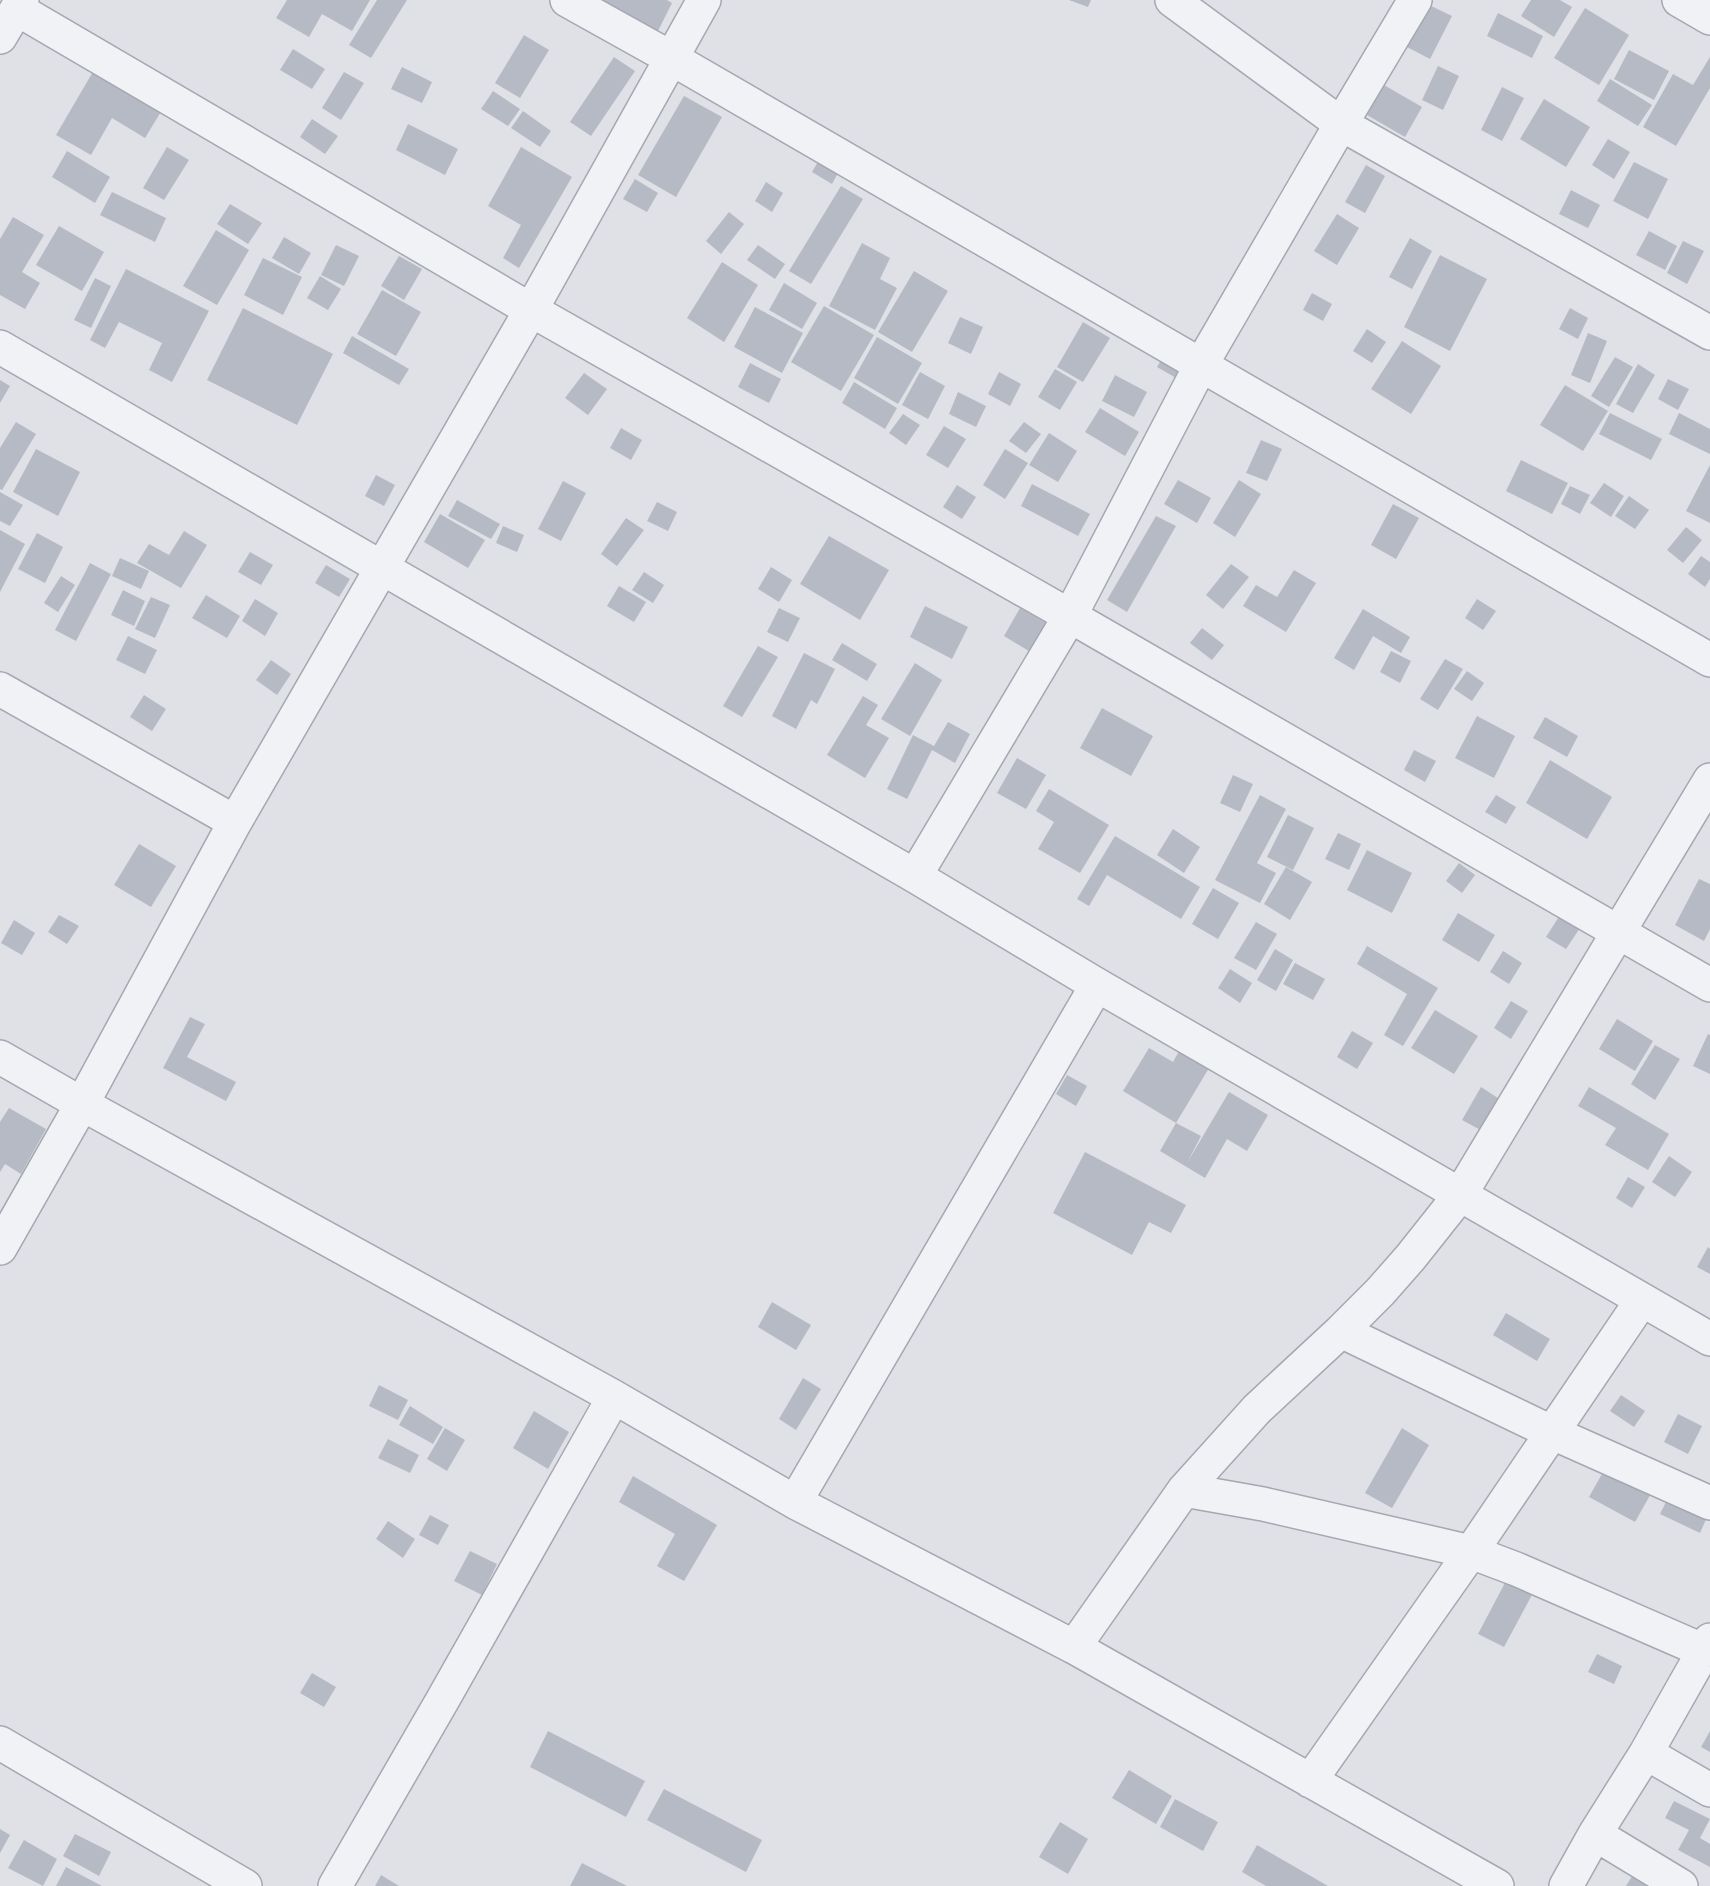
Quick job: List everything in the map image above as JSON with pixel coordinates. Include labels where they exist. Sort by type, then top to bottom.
[{"type":"street","points":[[567,0],[1710,660]]},
{"type":"street","points":[[0,1248],[82,1104],[235,822],[531,310],[704,0]]},
{"type":"street","points":[[1172,0],[1341,124],[1710,333]]},
{"type":"street","points":[[915,876],[1070,616],[1201,365],[1415,0]]},
{"type":"street","points":[[1679,0],[1710,18]]},
{"type":"street","points":[[0,37],[20,5],[531,310],[1070,616],[1710,985]]},
{"type":"street","points":[[0,347],[383,567],[915,876],[1097,985],[1710,1339]]},
{"type":"street","points":[[0,689],[235,822]]},
{"type":"street","points":[[1074,1647],[1184,1490],[1257,1408],[1341,1331],[1410,1258],[1460,1195],[1710,780]]},
{"type":"street","points":[[795,1502],[1097,985]]},
{"type":"street","points":[[0,1056],[82,1104],[614,1397],[795,1502],[1074,1647],[1497,1886]]},
{"type":"street","points":[[1310,1781],[1471,1552],[1642,1300]]},
{"type":"street","points":[[1341,1331],[1553,1433],[1710,1503]]},
{"type":"street","points":[[335,1886],[420,1741],[614,1397]]},
{"type":"street","points":[[1184,1490],[1263,1504],[1471,1552],[1707,1646],[1566,1886]]},
{"type":"street","points":[[0,1743],[245,1886]]},
{"type":"street","points":[[1646,1753],[1710,1790]]},
{"type":"street","points":[[1595,1834],[1681,1886]]},
{"type":"building","points":[[287,0],[370,0],[352,31],[322,14],[309,37],[276,18]]},
{"type":"building","points":[[377,0],[407,0],[371,58],[349,45]]},
{"type":"building","points":[[591,0],[667,0],[672,3],[657,33]]},
{"type":"building","points":[[1069,0],[1091,0],[1088,7]]},
{"type":"building","points":[[1531,0],[1560,0],[1572,7],[1554,37],[1521,16]]},
{"type":"building","points":[[1427,4],[1452,16],[1430,59],[1405,46]]},
{"type":"building","points":[[1585,8],[1629,35],[1599,85],[1554,58]]},
{"type":"building","points":[[1498,13],[1543,36],[1532,58],[1487,36]]},
{"type":"building","points":[[524,35],[549,50],[520,98],[495,83]]},
{"type":"building","points":[[293,49],[325,69],[312,89],[280,70]]},
{"type":"building","points":[[1629,50],[1669,71],[1654,100],[1614,79]]},
{"type":"building","points":[[614,57],[635,71],[591,136],[570,122]]},
{"type":"building","points":[[1710,57],[1710,88],[1676,146],[1643,127],[1673,74],[1693,85]]},
{"type":"building","points":[[1438,66],[1459,76],[1443,110],[1422,100]]},
{"type":"building","points":[[402,67],[432,82],[422,103],[391,89]]},
{"type":"building","points":[[94,70],[162,110],[145,138],[112,118],[91,155],[56,135]]},
{"type":"building","points":[[344,72],[364,83],[341,120],[322,108]]},
{"type":"building","points":[[1610,79],[1652,105],[1638,126],[1597,101]]},
{"type":"building","points":[[1384,85],[1422,107],[1405,137],[1367,115]]},
{"type":"building","points":[[1502,87],[1524,98],[1502,141],[1481,130]]},
{"type":"building","points":[[493,91],[520,109],[508,126],[481,109]]},
{"type":"building","points":[[684,96],[722,117],[676,197],[638,175]]},
{"type":"building","points":[[1544,99],[1590,127],[1566,167],[1520,139]]},
{"type":"building","points":[[523,111],[551,131],[540,147],[511,128]]},
{"type":"building","points":[[312,119],[338,136],[325,154],[300,137]]},
{"type":"building","points":[[408,124],[458,149],[445,175],[396,150]]},
{"type":"building","points":[[1608,139],[1630,152],[1614,179],[1592,165]]},
{"type":"building","points":[[167,147],[189,160],[164,200],[143,188]]},
{"type":"building","points":[[521,147],[572,177],[519,268],[503,258],[521,225],[488,206]]},
{"type":"building","points":[[67,151],[110,177],[95,203],[52,177]]},
{"type":"building","points":[[823,153],[843,164],[832,184],[812,172]]},
{"type":"building","points":[[1634,162],[1668,179],[1648,219],[1613,201]]},
{"type":"building","points":[[1366,165],[1385,176],[1365,213],[1345,202]]},
{"type":"building","points":[[635,179],[658,193],[647,212],[623,199]]},
{"type":"building","points":[[766,182],[783,193],[772,212],[755,201]]},
{"type":"building","points":[[841,186],[863,199],[811,284],[789,271]]},
{"type":"building","points":[[1571,190],[1600,205],[1588,228],[1559,214]]},
{"type":"building","points":[[112,192],[166,218],[155,242],[100,215]]},
{"type":"building","points":[[230,204],[262,223],[248,244],[217,224]]},
{"type":"building","points":[[729,212],[744,224],[721,254],[706,241]]},
{"type":"building","points":[[1337,214],[1359,228],[1337,265],[1314,251]]},
{"type":"building","points":[[13,217],[44,235],[22,272],[40,283],[25,309],[0,295],[0,239]]},
{"type":"building","points":[[59,226],[104,252],[82,291],[36,265]]},
{"type":"building","points":[[216,230],[249,250],[217,305],[183,286]]},
{"type":"building","points":[[1649,231],[1677,246],[1665,270],[1636,255]]},
{"type":"building","points":[[284,237],[311,253],[299,274],[272,258]]},
{"type":"building","points":[[1410,238],[1432,251],[1412,289],[1389,277]]},
{"type":"building","points":[[1683,241],[1704,251],[1687,284],[1667,273]]},
{"type":"building","points":[[862,243],[890,258],[880,279],[897,288],[875,330],[829,306]]},
{"type":"building","points":[[336,245],[359,256],[344,286],[321,275]]},
{"type":"building","points":[[758,245],[785,264],[775,279],[747,260]]},
{"type":"building","points":[[1440,255],[1487,279],[1450,351],[1404,327]]},
{"type":"building","points":[[399,256],[422,269],[404,300],[381,286]]},
{"type":"building","points":[[263,258],[302,277],[283,315],[244,295]]},
{"type":"building","points":[[722,262],[758,285],[724,342],[687,318]]},
{"type":"building","points":[[126,269],[209,311],[172,382],[149,370],[162,343],[119,322],[105,348],[90,340]]},
{"type":"building","points":[[914,271],[948,291],[912,352],[878,332]]},
{"type":"building","points":[[320,276],[341,289],[328,310],[307,298]]},
{"type":"building","points":[[95,278],[111,286],[91,328],[74,320]]},
{"type":"building","points":[[784,283],[817,303],[802,329],[769,310]]},
{"type":"building","points":[[382,290],[421,312],[396,356],[357,334]]},
{"type":"building","points":[[1312,293],[1332,304],[1323,321],[1303,310]]},
{"type":"building","points":[[824,306],[874,335],[841,391],[791,362]]},
{"type":"building","points":[[755,307],[803,333],[782,373],[734,347]]},
{"type":"building","points":[[243,308],[333,354],[297,425],[207,380]]},
{"type":"building","points":[[1570,308],[1588,318],[1578,339],[1559,329]]},
{"type":"building","points":[[960,317],[983,327],[971,354],[948,343]]},
{"type":"building","points":[[1083,322],[1110,338],[1083,382],[1057,367]]},
{"type":"building","points":[[1367,329],[1386,342],[1372,363],[1353,351]]},
{"type":"building","points":[[1588,333],[1607,341],[1590,383],[1571,375]]},
{"type":"building","points":[[352,336],[409,369],[399,385],[343,353]]},
{"type":"building","points":[[877,337],[922,363],[898,404],[854,378]]},
{"type":"building","points":[[1402,341],[1441,366],[1411,414],[1371,389]]},
{"type":"building","points":[[1167,350],[1188,362],[1178,379],[1157,367]]},
{"type":"building","points":[[1615,357],[1633,367],[1609,407],[1591,396]]},
{"type":"building","points":[[750,363],[781,379],[769,403],[738,387]]},
{"type":"building","points":[[1638,364],[1655,375],[1633,413],[1616,404]]},
{"type":"building","points":[[1055,369],[1077,382],[1060,410],[1038,397]]},
{"type":"building","points":[[920,372],[945,386],[928,419],[902,405]]},
{"type":"building","points":[[999,372],[1021,384],[1010,406],[988,394]]},
{"type":"building","points":[[584,373],[607,389],[588,415],[565,398]]},
{"type":"building","points":[[1115,375],[1147,392],[1134,417],[1102,401]]},
{"type":"building","points":[[1668,379],[1689,389],[1678,410],[1658,399]]},
{"type":"building","points":[[0,380],[10,386],[0,403]]},
{"type":"building","points":[[854,382],[897,408],[885,429],[842,403]]},
{"type":"building","points":[[1565,385],[1608,411],[1583,451],[1540,425]]},
{"type":"building","points":[[958,392],[986,406],[976,427],[949,414]]},
{"type":"building","points":[[1100,408],[1139,432],[1125,456],[1085,432]]},
{"type":"building","points":[[1610,413],[1662,439],[1651,460],[1599,434]]},
{"type":"building","points":[[1679,413],[1710,429],[1710,454],[1669,434]]},
{"type":"building","points":[[903,414],[920,425],[906,445],[889,433]]},
{"type":"building","points":[[16,422],[36,434],[2,490],[0,489],[0,448]]},
{"type":"building","points":[[1024,422],[1041,434],[1026,453],[1009,441]]},
{"type":"building","points":[[944,426],[966,439],[948,468],[926,455]]},
{"type":"building","points":[[621,428],[642,440],[631,460],[610,448]]},
{"type":"building","points":[[1049,433],[1077,451],[1058,482],[1029,465]]},
{"type":"building","points":[[1261,440],[1282,449],[1267,481],[1246,473]]},
{"type":"building","points":[[36,449],[80,472],[58,516],[13,492]]},
{"type":"building","points":[[1005,449],[1028,463],[1005,499],[983,485]]},
{"type":"building","points":[[1521,460],[1568,483],[1552,514],[1506,491]]},
{"type":"building","points":[[1710,465],[1710,523],[1686,511]]},
{"type":"building","points":[[376,475],[395,485],[384,506],[365,496]]},
{"type":"building","points":[[1178,480],[1211,498],[1197,523],[1164,504]]},
{"type":"building","points":[[1239,480],[1261,494],[1235,537],[1213,523]]},
{"type":"building","points":[[563,481],[586,493],[561,541],[538,529]]},
{"type":"building","points":[[1604,483],[1624,496],[1611,517],[1590,503]]},
{"type":"building","points":[[1032,484],[1090,514],[1078,536],[1021,506]]},
{"type":"building","points":[[957,485],[976,497],[962,519],[943,507]]},
{"type":"building","points":[[1570,486],[1590,495],[1580,514],[1561,504]]},
{"type":"building","points":[[0,492],[23,505],[10,526],[0,521]]},
{"type":"building","points":[[1629,496],[1649,510],[1635,529],[1615,516]]},
{"type":"building","points":[[457,500],[500,524],[491,539],[448,516]]},
{"type":"building","points":[[657,502],[677,512],[668,531],[647,521]]},
{"type":"building","points":[[1393,504],[1419,518],[1396,559],[1371,545]]},
{"type":"building","points":[[440,514],[485,540],[468,568],[424,542]]},
{"type":"building","points":[[1156,516],[1176,526],[1127,612],[1107,600]]},
{"type":"building","points":[[626,518],[644,530],[617,566],[601,554]]},
{"type":"building","points":[[503,526],[524,535],[517,552],[496,543]]},
{"type":"building","points":[[1686,527],[1702,540],[1683,563],[1667,550]]},
{"type":"building","points":[[0,530],[25,544],[0,592]]},
{"type":"building","points":[[184,531],[207,545],[181,588],[137,563],[149,544],[169,555]]},
{"type":"building","points":[[37,533],[63,547],[45,583],[18,569]]},
{"type":"building","points":[[829,536],[889,570],[860,620],[800,584]]},
{"type":"building","points":[[250,552],[273,565],[261,585],[238,572]]},
{"type":"building","points":[[1701,556],[1710,562],[1710,579],[1705,587],[1688,574]]},
{"type":"building","points":[[120,558],[149,571],[141,589],[112,576]]},
{"type":"building","points":[[90,563],[111,574],[76,641],[55,630]]},
{"type":"building","points":[[1231,564],[1249,577],[1223,609],[1206,595]]},
{"type":"building","points":[[326,565],[350,579],[339,597],[315,583]]},
{"type":"building","points":[[771,567],[792,580],[779,602],[758,589]]},
{"type":"building","points":[[1294,570],[1316,583],[1286,632],[1243,606],[1256,585],[1277,597]]},
{"type":"building","points":[[644,572],[664,585],[653,603],[632,590]]},
{"type":"building","points":[[61,576],[75,585],[58,612],[44,603]]},
{"type":"building","points":[[619,586],[646,602],[634,622],[607,606]]},
{"type":"building","points":[[123,590],[145,601],[134,626],[111,615]]},
{"type":"building","points":[[206,595],[240,616],[227,638],[192,618]]},
{"type":"building","points":[[151,597],[170,605],[155,638],[135,629]]},
{"type":"building","points":[[255,599],[278,613],[265,636],[242,621]]},
{"type":"building","points":[[1477,599],[1496,611],[1483,630],[1465,618]]},
{"type":"building","points":[[925,606],[968,627],[952,659],[910,637]]},
{"type":"building","points":[[779,608],[800,618],[788,642],[767,632]]},
{"type":"building","points":[[1020,608],[1054,628],[1037,656],[1004,636]]},
{"type":"building","points":[[1363,609],[1410,637],[1401,653],[1373,636],[1354,670],[1334,658]]},
{"type":"building","points":[[1202,628],[1224,645],[1212,660],[1190,643]]},
{"type":"building","points":[[128,636],[157,650],[145,674],[116,660]]},
{"type":"building","points":[[842,643],[877,664],[867,681],[832,660]]},
{"type":"building","points":[[758,646],[778,657],[742,717],[723,706]]},
{"type":"building","points":[[1391,651],[1411,661],[1400,683],[1380,672]]},
{"type":"building","points":[[804,653],[835,669],[817,704],[811,700],[796,729],[772,716]]},
{"type":"building","points":[[1445,659],[1463,669],[1438,710],[1420,699]]},
{"type":"building","points":[[271,660],[291,674],[277,695],[256,680]]},
{"type":"building","points":[[915,663],[942,680],[910,736],[881,719]]},
{"type":"building","points":[[1467,671],[1484,683],[1472,701],[1454,689]]},
{"type":"building","points":[[144,695],[166,709],[152,731],[130,717]]},
{"type":"building","points":[[863,696],[878,705],[866,725],[889,738],[865,778],[827,755]]},
{"type":"building","points":[[1102,708],[1153,736],[1131,776],[1080,748]]},
{"type":"building","points":[[1477,716],[1515,736],[1494,778],[1455,758]]},
{"type":"building","points":[[1545,717],[1578,736],[1567,757],[1533,738]]},
{"type":"building","points":[[948,722],[970,734],[955,763],[932,750],[907,799],[887,789],[913,735],[934,746]]},
{"type":"building","points":[[1414,750],[1436,761],[1425,782],[1404,770]]},
{"type":"building","points":[[1017,758],[1046,775],[1026,809],[997,793]]},
{"type":"building","points":[[1550,760],[1612,797],[1587,839],[1526,803]]},
{"type":"building","points":[[1233,775],[1253,784],[1240,812],[1220,803]]},
{"type":"building","points":[[1049,789],[1109,825],[1080,873],[1038,849],[1054,822],[1036,811]]},
{"type":"building","points":[[1260,795],[1286,809],[1257,863],[1276,873],[1260,903],[1215,880]]},
{"type":"building","points":[[1496,795],[1516,807],[1506,824],[1485,812]]},
{"type":"building","points":[[1288,815],[1314,828],[1293,870],[1267,857]]},
{"type":"building","points":[[1173,829],[1200,847],[1184,873],[1157,855]]},
{"type":"building","points":[[1338,833],[1361,844],[1349,870],[1325,859]]},
{"type":"building","points":[[1115,836],[1200,887],[1181,919],[1107,875],[1089,906],[1077,899]]},
{"type":"building","points":[[139,844],[176,866],[151,907],[114,885]]},
{"type":"building","points":[[1367,850],[1412,873],[1392,913],[1347,890]]},
{"type":"building","points":[[1459,863],[1475,875],[1462,893],[1446,881]]},
{"type":"building","points":[[1286,867],[1312,882],[1290,920],[1264,904]]},
{"type":"building","points":[[1699,879],[1710,884],[1710,929],[1704,941],[1675,925]]},
{"type":"building","points":[[1213,888],[1239,903],[1218,939],[1192,924]]},
{"type":"building","points":[[1458,913],[1495,935],[1479,962],[1442,940]]},
{"type":"building","points":[[59,915],[79,926],[67,944],[48,932]]},
{"type":"building","points":[[1560,915],[1580,928],[1566,949],[1546,937]]},
{"type":"building","points":[[14,920],[35,933],[22,955],[1,943]]},
{"type":"building","points":[[1256,922],[1277,934],[1256,970],[1234,958]]},
{"type":"building","points":[[1367,946],[1438,988],[1403,1046],[1384,1035],[1407,994],[1357,964]]},
{"type":"building","points":[[1275,949],[1293,960],[1276,991],[1257,980]]},
{"type":"building","points":[[1503,951],[1522,963],[1509,984],[1490,972]]},
{"type":"building","points":[[1295,963],[1325,979],[1313,1000],[1283,984]]},
{"type":"building","points":[[1230,969],[1252,983],[1240,1003],[1218,988]]},
{"type":"building","points":[[1511,1001],[1528,1011],[1511,1039],[1494,1028]]},
{"type":"building","points":[[1435,1010],[1478,1036],[1454,1074],[1411,1048]]},
{"type":"building","points":[[190,1017],[205,1024],[187,1057],[236,1082],[226,1101],[163,1068]]},
{"type":"building","points":[[1617,1019],[1653,1041],[1635,1071],[1599,1049]]},
{"type":"building","points":[[1352,1031],[1373,1043],[1357,1069],[1337,1057]]},
{"type":"building","points":[[1708,1034],[1710,1035],[1710,1074],[1693,1066]]},
{"type":"building","points":[[1655,1045],[1680,1059],[1655,1100],[1631,1084]]},
{"type":"building","points":[[1182,1046],[1212,1063],[1176,1123],[1123,1091],[1149,1048],[1173,1062]]},
{"type":"building","points":[[1067,1075],[1087,1086],[1076,1106],[1056,1094]]},
{"type":"building","points":[[1481,1087],[1504,1102],[1486,1133],[1462,1120]]},
{"type":"building","points":[[1589,1087],[1669,1134],[1648,1170],[1605,1145],[1616,1128],[1578,1106]]},
{"type":"building","points":[[1229,1092],[1268,1115],[1247,1151],[1227,1139],[1205,1178],[1160,1151],[1176,1123],[1201,1136],[1187,1163]]},
{"type":"building","points":[[9,1108],[46,1129],[21,1174],[5,1164],[0,1172],[0,1122]]},
{"type":"building","points":[[1085,1152],[1186,1205],[1171,1233],[1149,1222],[1132,1255],[1053,1213]]},
{"type":"building","points":[[1669,1156],[1692,1172],[1675,1197],[1652,1182]]},
{"type":"building","points":[[1628,1177],[1645,1187],[1632,1208],[1616,1198]]},
{"type":"building","points":[[1708,1247],[1710,1249],[1710,1274],[1697,1267]]},
{"type":"building","points":[[772,1302],[811,1325],[796,1350],[758,1327]]},
{"type":"building","points":[[1506,1313],[1550,1339],[1537,1361],[1493,1335]]},
{"type":"building","points":[[803,1378],[821,1389],[796,1430],[779,1419]]},
{"type":"building","points":[[379,1385],[408,1400],[398,1420],[369,1406]]},
{"type":"building","points":[[1621,1395],[1645,1411],[1634,1427],[1610,1411]]},
{"type":"building","points":[[410,1406],[443,1427],[433,1444],[399,1425]]},
{"type":"building","points":[[534,1411],[569,1432],[548,1469],[513,1448]]},
{"type":"building","points":[[1678,1414],[1702,1426],[1688,1454],[1664,1442]]},
{"type":"building","points":[[445,1428],[465,1440],[447,1471],[427,1459]]},
{"type":"building","points":[[1402,1428],[1429,1445],[1392,1508],[1365,1493]]},
{"type":"building","points":[[388,1439],[419,1455],[410,1473],[378,1458]]},
{"type":"building","points":[[1607,1465],[1653,1490],[1635,1522],[1589,1497]]},
{"type":"building","points":[[633,1476],[717,1525],[684,1581],[657,1566],[675,1534],[619,1502]]},
{"type":"building","points":[[1668,1498],[1707,1517],[1700,1533],[1660,1514]]},
{"type":"building","points":[[430,1515],[449,1525],[438,1545],[419,1535]]},
{"type":"building","points":[[388,1521],[415,1539],[403,1558],[376,1539]]},
{"type":"building","points":[[470,1551],[497,1564],[482,1595],[454,1581]]},
{"type":"building","points":[[1507,1579],[1533,1593],[1504,1647],[1478,1634]]},
{"type":"building","points":[[1597,1654],[1622,1666],[1614,1684],[1588,1672]]},
{"type":"building","points":[[312,1673],[336,1687],[324,1707],[300,1693]]},
{"type":"building","points":[[548,1731],[645,1781],[626,1817],[530,1767]]},
{"type":"building","points":[[1710,1731],[1710,1752],[1701,1747]]},
{"type":"building","points":[[1129,1770],[1172,1796],[1156,1824],[1112,1798]]},
{"type":"building","points":[[664,1789],[762,1840],[746,1872],[647,1820]]},
{"type":"building","points":[[1175,1799],[1218,1822],[1203,1851],[1160,1827]]},
{"type":"building","points":[[1674,1801],[1710,1819],[1700,1838],[1710,1844],[1710,1867],[1678,1850],[1689,1830],[1665,1818]]},
{"type":"building","points":[[1060,1822],[1088,1839],[1068,1874],[1039,1857]]},
{"type":"building","points":[[0,1829],[10,1835],[0,1853]]},
{"type":"building","points":[[75,1834],[111,1852],[99,1876],[63,1856]]},
{"type":"building","points":[[24,1840],[57,1859],[43,1886],[8,1868]]},
{"type":"building","points":[[1257,1845],[1328,1886],[1266,1886],[1242,1872]]},
{"type":"building","points":[[582,1863],[627,1886],[570,1886]]},
{"type":"building","points":[[66,1867],[102,1886],[56,1886]]},
{"type":"building","points":[[1637,1868],[1656,1886],[1626,1886]]},
{"type":"building","points":[[381,1875],[399,1886],[375,1886]]}]
